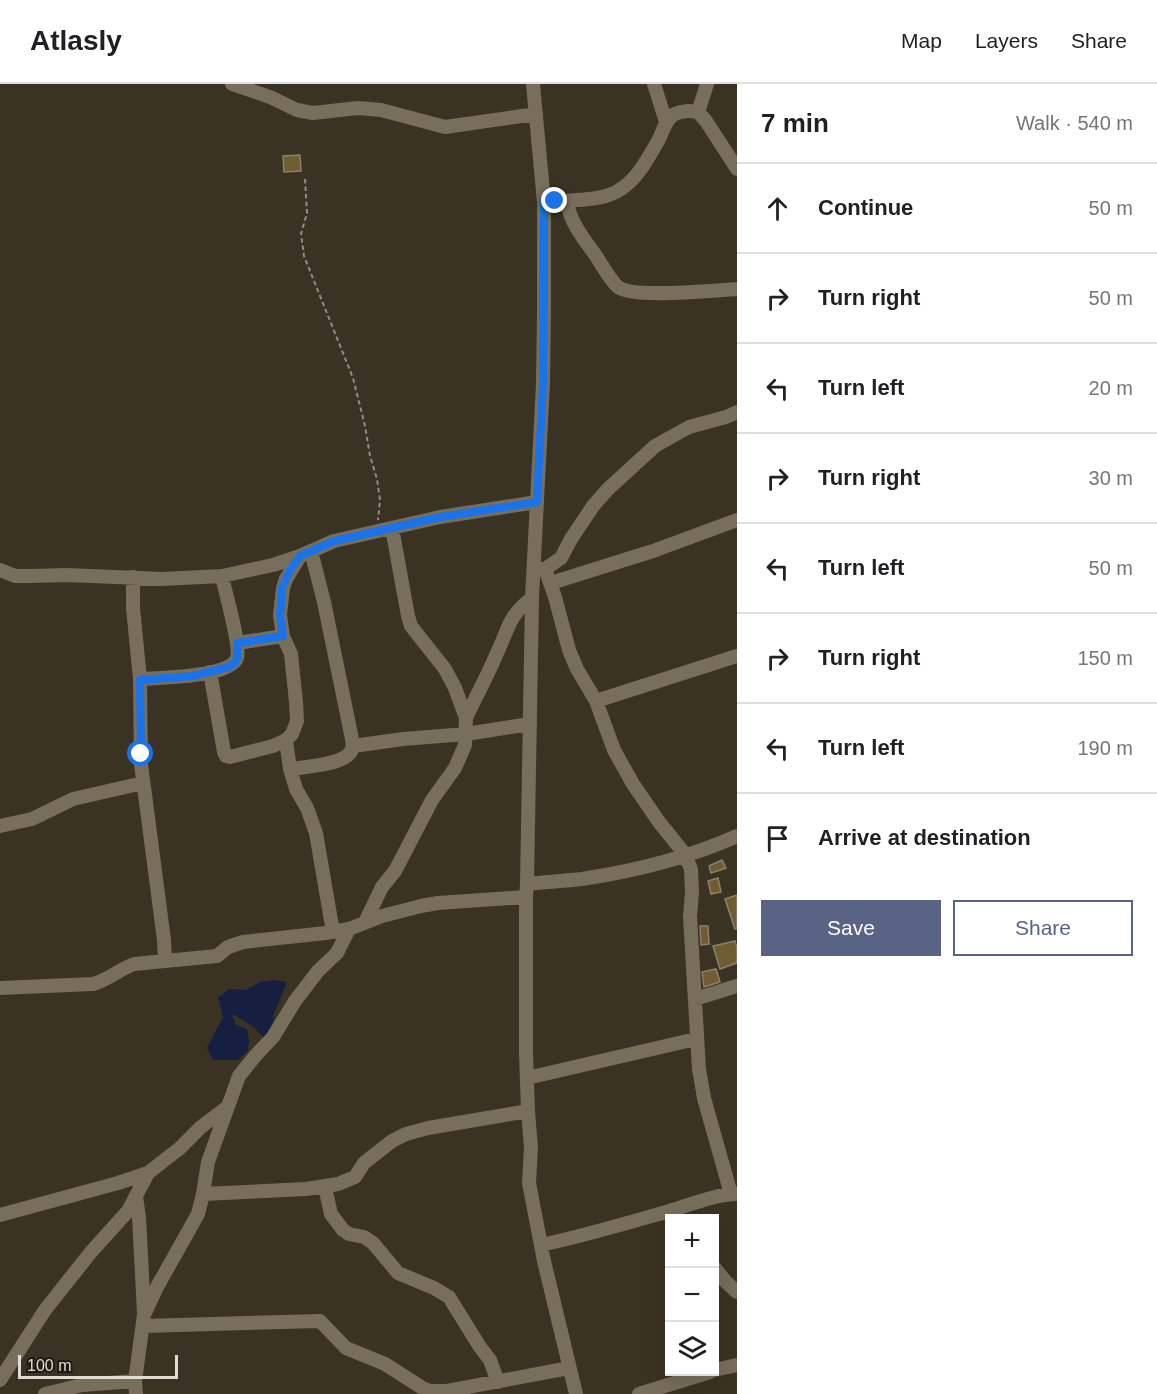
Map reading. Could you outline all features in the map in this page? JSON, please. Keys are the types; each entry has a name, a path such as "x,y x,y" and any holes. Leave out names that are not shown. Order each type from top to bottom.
{"street":[{"path":"232,84 270,97 297,110 313,113 358,108 381,110 445,127 536,114"},
{"path":"533,84 544,202 543,384 537,502 539,569 532,598 526,891 527,1078 531,1147 529,1183 576,1394"},
{"path":"654,84 666,122"},
{"path":"698,112 707,84"},
{"path":"544,202 603,197 618,191 631,182 659,139 666,122 674,115 686,111 698,112 706,121 737,169"},
{"path":"566,201 575,228 620,288 640,293 737,290"},
{"path":"539,569 561,558 570,539 593,506 655,446 689,427 737,412"},
{"path":"0,570 15,576 67,575 162,579 222,576 273,565 334,541 440,517 537,502"},
{"path":"551,583 663,547 737,520"},
{"path":"365,922 382,887 395,871 432,800 455,768 465,745 466,734 466,718 455,688 445,669 411,626 392,528"},
{"path":"210,672 226,756 230,757 273,746 286,740 292,734 297,722 291,654 283,636 280,615 282,588 290,570 305,554"},
{"path":"290,769 324,764 344,758 351,753 353,746 324,602 305,554"},
{"path":"539,569 551,583 569,650 577,669 596,701 614,750 626,773 659,822 686,856 691,868 690,916 699,1069 704,1098 734,1194 673,1214"},
{"path":"140,680 192,676 234,664 237,658 237,643 222,576"},
{"path":"133,577 133,608 140,680 141,764 165,961"},
{"path":"466,718 478,689 497,654 509,623 519,608 532,598"},
{"path":"237,643 283,636"},
{"path":"596,701 737,656"},
{"path":"353,746 466,734 530,724"},
{"path":"286,740 290,769 296,789 307,808 316,833 333,932"},
{"path":"0,826 32,819 74,799 143,783"},
{"path":"0,988 93,984 134,964 218,956 228,947 243,942 333,932 349,929 411,908 526,891 631,870 686,856 737,836"},
{"path":"45,1394 82,1385 129,1388 143,1320 157,1287 198,1214 208,1162 238,1076 273,1037 295,1001 318,971 337,953 349,929"},
{"path":"695,999 737,986"},
{"path":"527,1078 696,1039"},
{"path":"0,1215 148,1173 226,1108"},
{"path":"203,1194 306,1189 338,1184 355,1177 364,1163 392,1141 406,1134 428,1128 528,1111"},
{"path":"0,1380 45,1310 91,1252 128,1211 148,1173"},
{"path":"118,1183 128,1211"},
{"path":"325,1187 331,1214 343,1230 349,1234 364,1237 373,1243 398,1273 449,1297 490,1360 498,1382"},
{"path":"136,1196 139,1217 143,1320"},
{"path":"541,1245 665,1216"},
{"path":"715,1268 737,1292"},
{"path":"143,1320 320,1321 346,1347 385,1364 424,1389 447,1391 570,1368"},
{"path":"719,1369 737,1365"},
{"path":"639,1394 678,1388 702,1376"}],"path":[{"path":"305,178 307,213 301,234 304,256 353,378 377,478 380,500 376,532"}],"water":[{"path":"273,980 287,982 274,1014 272,1028 264,1038 250,1024 232,1014 236,1025 247,1029 248,1051 238,1060 213,1060 207,1048 223,1017 218,998 229,989 246,990 260,982"}],"building":[{"path":"300,155 301,171 284,172 283,156"},
{"path":"722,860 726,868 711,873 709,866"},
{"path":"718,878 721,892 711,894 708,881"},
{"path":"737,895 737,929 735,929 725,899"},
{"path":"700,926 708,926 709,944 701,945"},
{"path":"735,941 737,963 720,969 713,946"},
{"path":"716,969 720,982 704,987 702,972"}],"route":[{"path":"141,754 140,680 192,676 225,668 234,664 237,658 237,643 283,636 280,615 282,588 290,570 300,556 334,541 440,517 537,502 543,384 544,202 555,201"}]}
